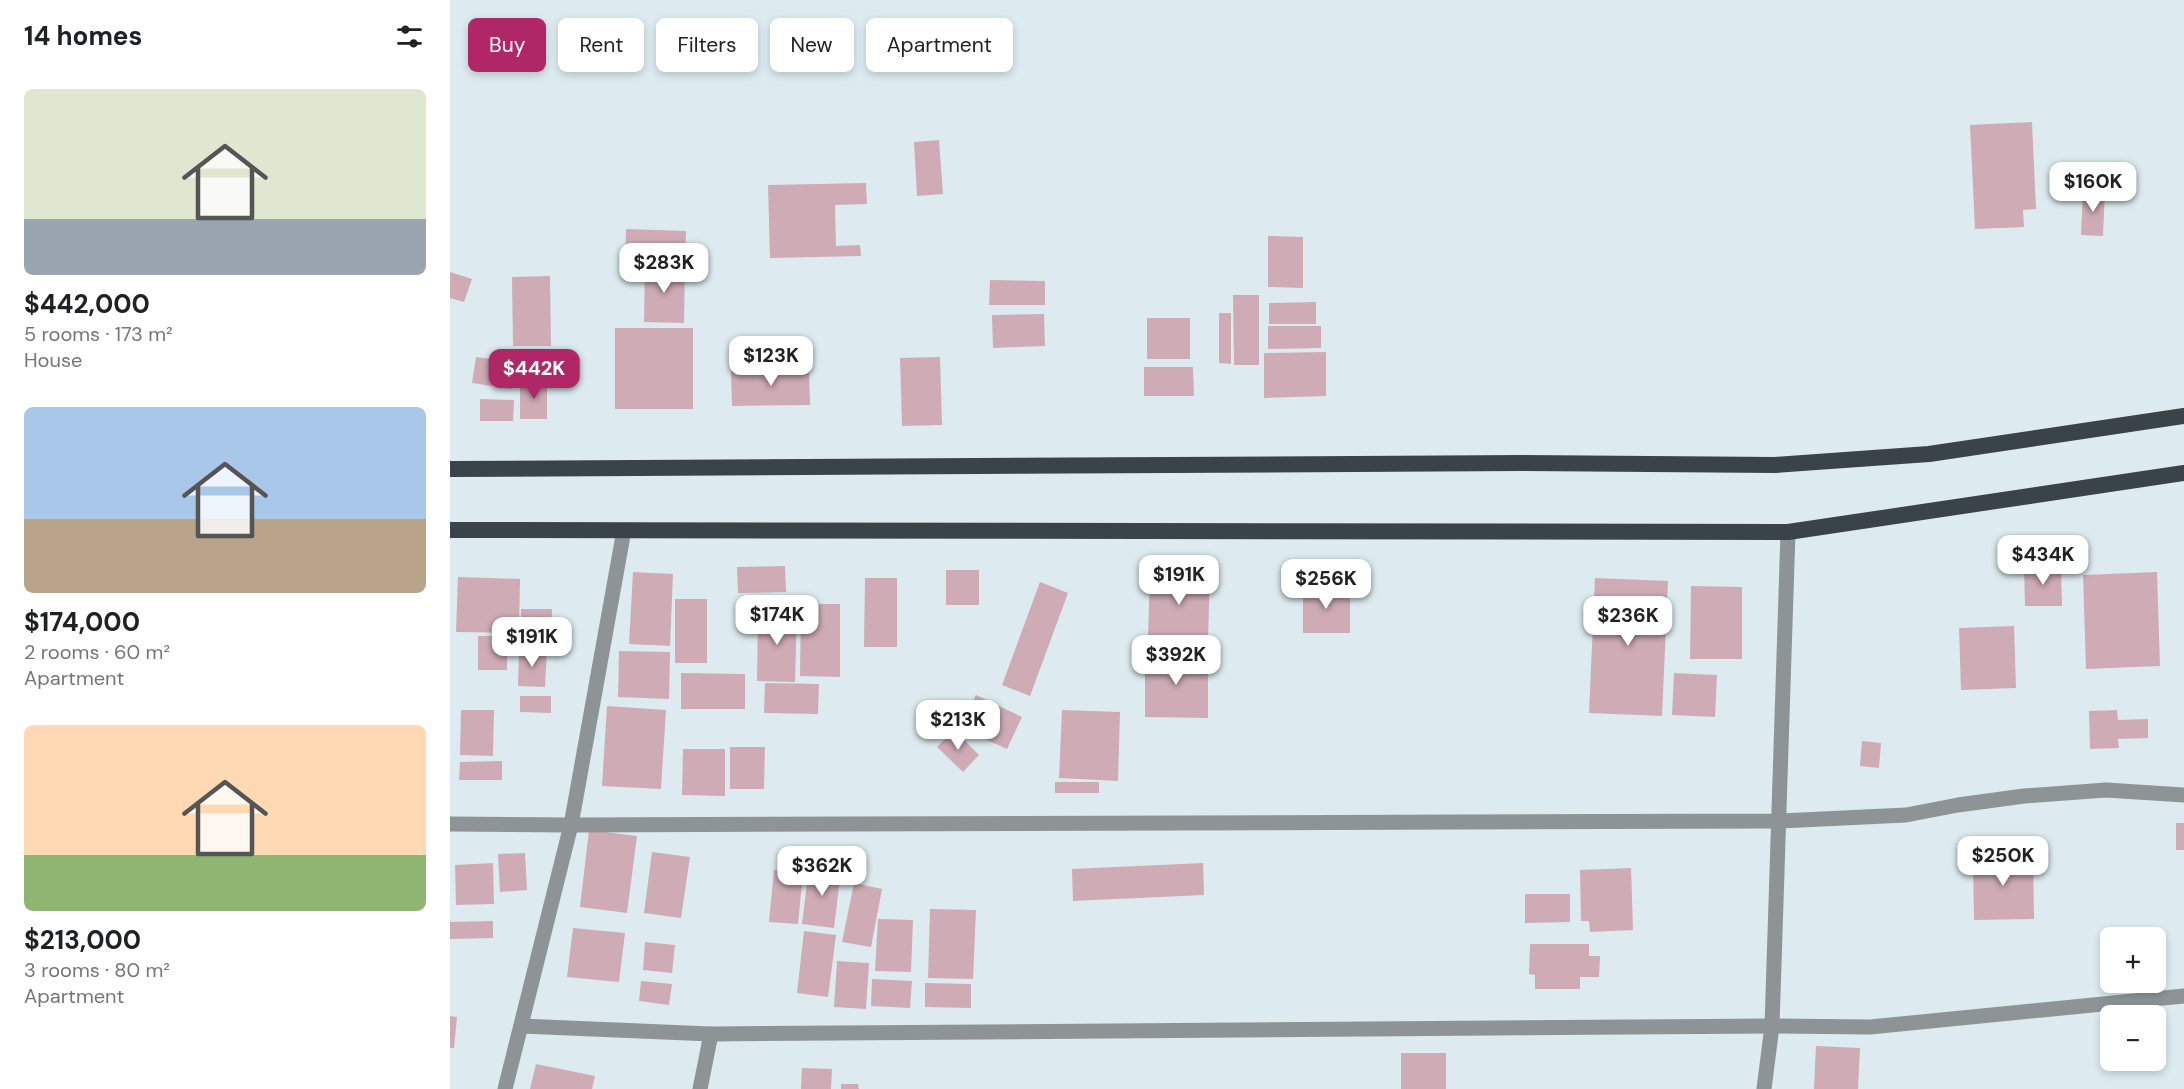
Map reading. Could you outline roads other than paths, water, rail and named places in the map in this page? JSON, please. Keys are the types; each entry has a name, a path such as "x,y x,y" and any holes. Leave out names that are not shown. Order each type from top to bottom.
{"highway":[{"path":"450,469 1498,463 1775,465 1929,454 2184,416"},
{"path":"450,530 1788,532 2184,473"}],"street":[{"path":"505,1089 571,825 624,530"},
{"path":"1764,1089 1772,1026 1788,532"},
{"path":"450,824 1780,821 1906,815 2024,796 2106,790 2184,795"},
{"path":"521,1026 711,1034 1870,1027 2184,996"},
{"path":"700,1089 711,1034"}]}
